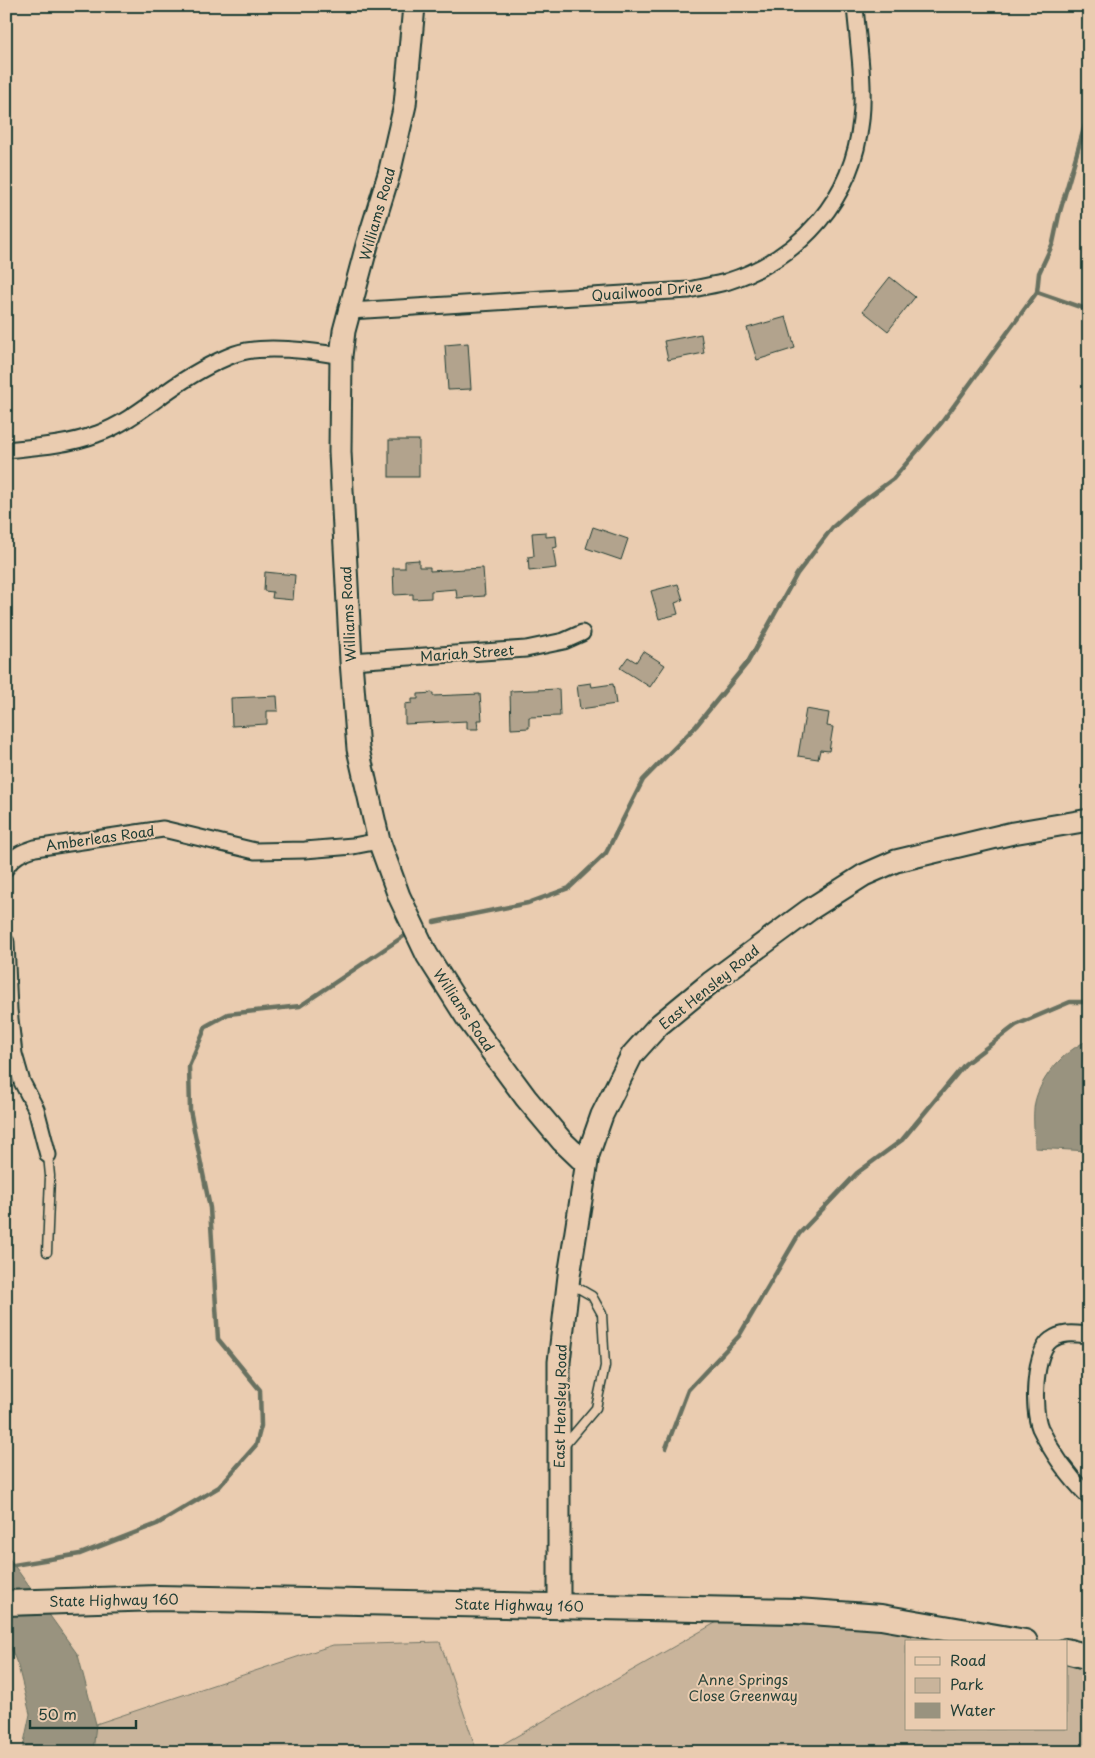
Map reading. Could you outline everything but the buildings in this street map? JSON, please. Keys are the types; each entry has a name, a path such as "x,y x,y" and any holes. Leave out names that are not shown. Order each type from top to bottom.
{"main road":[{"name":"State Highway 160","path":"8,1603 158,1598 778,1610 872,1617 965,1630 1015,1640"},
{"path":"1068,1651 1089,1656"}],"street":[{"name":"Quailwood Drive","path":"350,311 689,290 726,282 775,260 805,238 830,206 847,178 856,150 861,119 861,86 855,6"},
{"name":"Williams Road","path":"412,7 405,105 389,174 367,245 344,331 341,356 340,452 351,661 358,749 380,841 399,896 427,954 467,1018 526,1098 562,1141 586,1164"},
{"path":"6,450 74,441 98,434 134,415 185,379 236,353 274,349 310,350 341,356"},
{"name":"Mariah Street","path":"351,661 526,649 564,641 582,633"},
{"name":"East Hensley Road","path":"559,1605 559,1362 568,1283 586,1164 602,1115 632,1055 659,1025 710,983 809,910 864,875 896,862 1013,833 1089,820"},
{"name":"Amberleas Road","path":"6,868 11,859 22,852 35,848 149,830 182,832 255,851 305,850 353,846 380,841"},
{"path":"6,942 9,1010 14,1054 22,1082 36,1109 48,1155"},
{"path":"1089,1335 1066,1333 1052,1339 1042,1349 1036,1382 1037,1418 1041,1428 1064,1470 1089,1497"}],"lane":[{"path":"47,1252 50,1176 48,1155"},
{"path":"559,1452 596,1408 605,1366 602,1314 592,1296 568,1283"}],"green space":[{"name":"Anne Springs Close Greenway","path":"717,1622 882,1628 953,1640 905,1640 905,1730 1068,1730 1068,1664 1089,1670 1089,1752 489,1752"},
{"path":"440,1642 477,1752 60,1752 65,1727 96,1724 333,1645"}],"water":[{"path":"1089,1040 1089,1151 1035,1148 1034,1107 1038,1092 1055,1065 1071,1050"},
{"path":"6,1554 78,1655 96,1724 93,1752 22,1752 30,1714 18,1666 6,1636"}],"waterway":[{"path":"1087,6 1089,26"},
{"path":"434,922 528,903 569,888 606,853 643,780 696,726 748,662 797,574 832,528 855,507 893,479 942,422 1037,292 1039,273 1053,243 1059,215 1089,111"},
{"path":"1037,292 1089,310"},
{"path":"14,1565 80,1554 157,1524 219,1487 256,1445 261,1426 260,1390 218,1339 210,1208 190,1110 189,1066 206,1026 228,1014 300,1006 404,936"},
{"path":"666,1448 688,1390 739,1336 799,1234 857,1173 902,1140 965,1064 1016,1025 1070,1002 1089,1002"}]}
